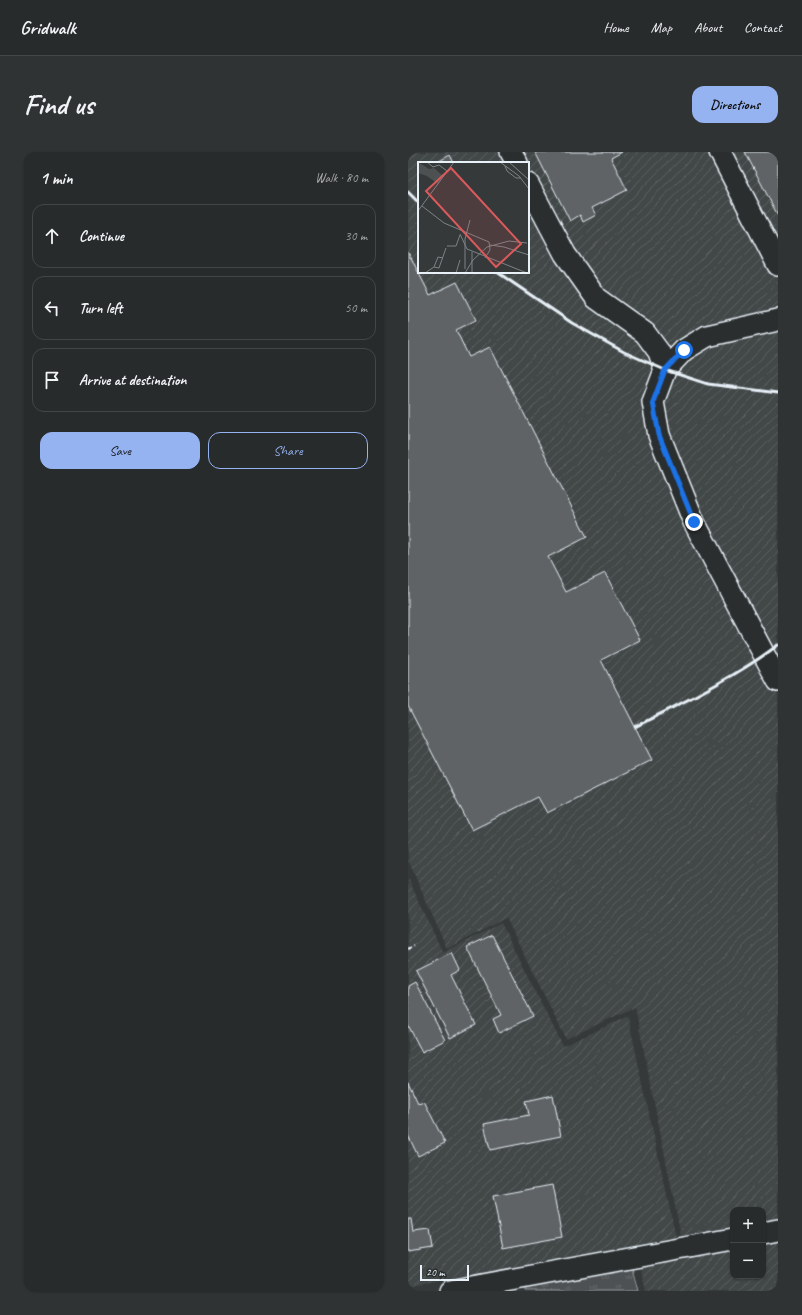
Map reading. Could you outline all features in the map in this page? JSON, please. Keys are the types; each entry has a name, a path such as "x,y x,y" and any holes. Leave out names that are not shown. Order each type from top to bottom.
{"lane":[{"path":"511,152 516,162"},
{"path":"720,152 778,265"},
{"path":"529,186 565,254 596,298 645,333 659,352 665,370"},
{"path":"778,320 707,336 684,350 665,370 653,402 659,435 694,522 778,681"},
{"path":"766,1232 778,1230"},
{"path":"455,1291 730,1240"}],"path":[{"path":"408,949 414,946"}],"shaded area":[{"path":"408,152 778,152 778,1219 766,1221 766,1207 730,1207 730,1228 681,1236 635,1007 566,1039 506,918 447,949 408,860"},
{"path":"408,878 443,953 501,923 563,1046 628,1016 676,1237 408,1286"},
{"path":"778,1236 778,1291 646,1291 639,1262 730,1246 730,1279 766,1279 766,1238"}],"green space":[{"path":"630,1261 638,1291 525,1291 524,1282"}],"building":[{"path":"535,152 622,152 611,158 627,190 592,208 596,215 583,222 580,215 570,221"},
{"path":"745,152 778,152 778,216"},
{"path":"450,155 454,162 438,162"},
{"path":"408,252 430,295 457,282 476,320 456,330 469,357 490,347 587,537 548,557 566,592 605,573 640,640 601,660 652,760 547,813 538,797 472,830 408,706"},
{"path":"492,935 533,1016 499,1033 493,1019 501,1015 467,947"},
{"path":"452,953 460,970 451,975 476,1025 450,1038 416,971"},
{"path":"415,982 445,1040 422,1052 408,1025 408,986"},
{"path":"408,1082 418,1103 424,1101 445,1143 418,1156 408,1135"},
{"path":"553,1095 561,1136 490,1150 484,1124 529,1115 526,1101"},
{"path":"552,1185 562,1237 503,1248 493,1196"},
{"path":"408,1219 411,1219 413,1232 430,1230 433,1248 408,1252"}],"railway":[{"path":"408,192 418,202"},
{"path":"498,273 572,323 624,352 665,370 708,384 778,393"},
{"path":"635,727 726,679 778,645"}],"route":[{"path":"684,350 665,370 653,402 659,435 694,522"}]}
